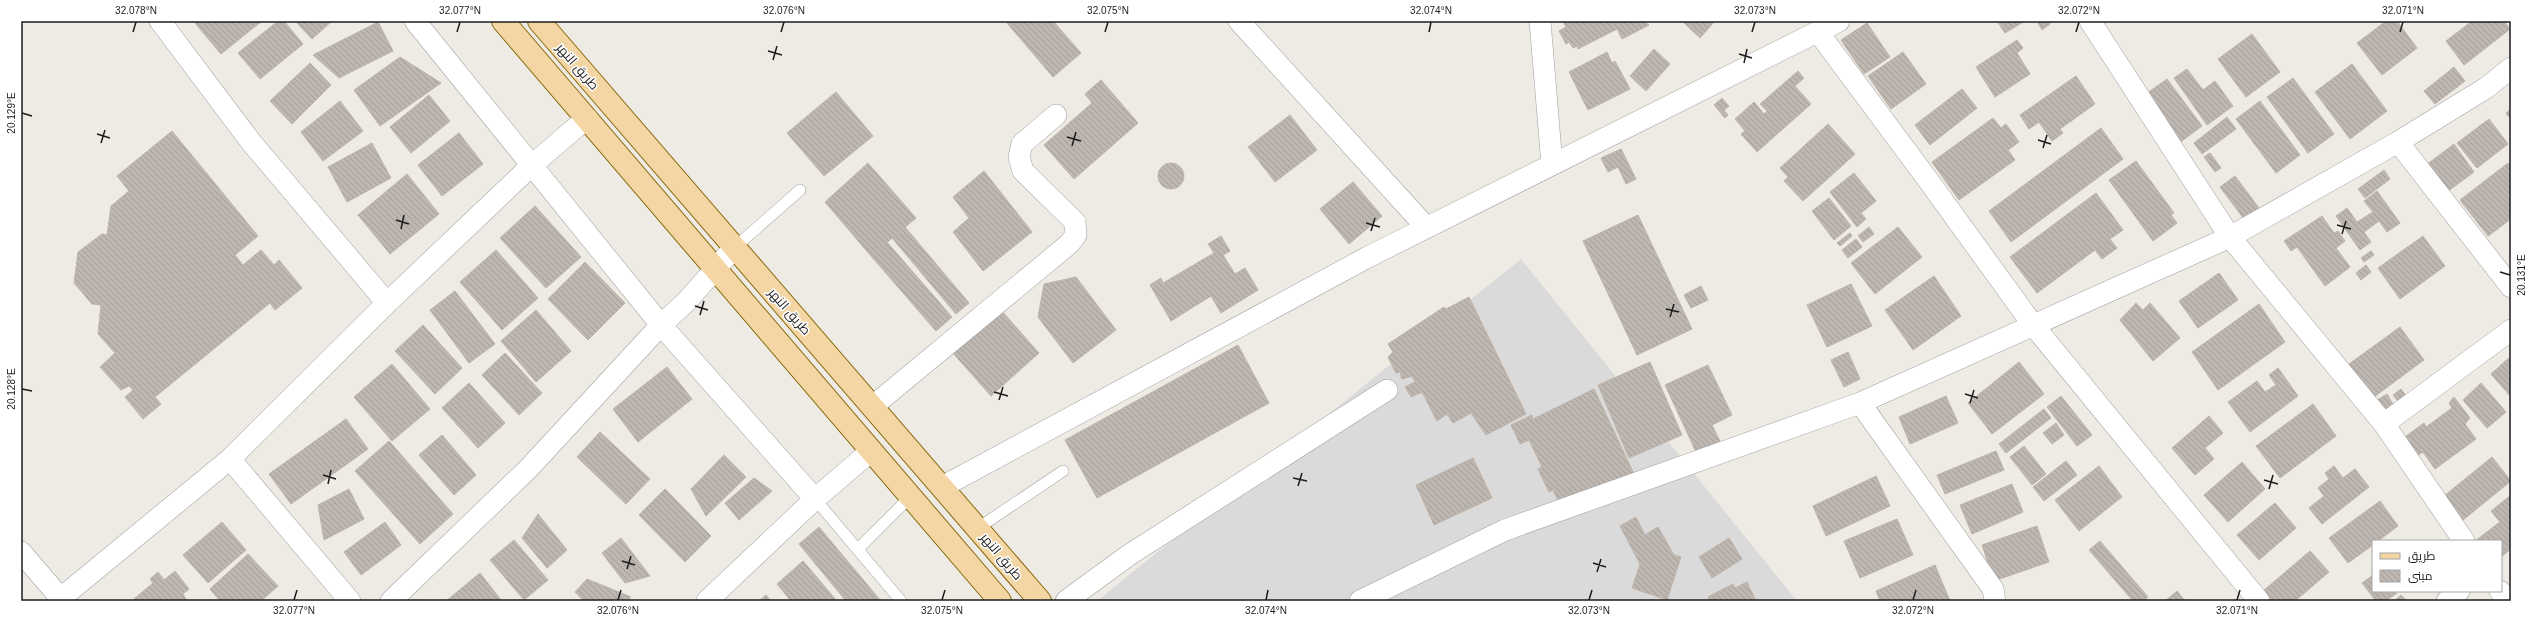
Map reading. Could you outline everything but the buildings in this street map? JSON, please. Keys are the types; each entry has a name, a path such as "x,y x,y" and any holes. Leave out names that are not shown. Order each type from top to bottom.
{"main road":[{"name":"طريق النهر","path":"503,21 997,599"},
{"name":"طريق النهر","path":"539,21 1040,601"}],"street":[{"path":"160,21 251,142 387,303"},
{"path":"415,21 661,325 815,499"},
{"path":"1239,21 1426,228"},
{"path":"1540,21 1552,165"},
{"path":"2090,21 2230,237 2384,424 2463,540"},
{"path":"942,487 1426,228 1829,25 1928,180 2033,325 2259,601"},
{"path":"1360,601 1505,530 1860,403 2230,237 2398,142 2486,88 2511,68"},
{"path":"873,406 1069,244 1076,235 1075,222 1023,171 1019,157 1022,144 1056,115"},
{"path":"23,558 62,600 230,460 387,303 531,166 587,118"},
{"path":"2398,142 2511,287"},
{"path":"391,601 529,468 734,248"},
{"path":"2384,424 2511,330"},
{"path":"1066,601 1129,555 1387,390"},
{"path":"1860,403 1994,589 1995,601"},
{"path":"707,601 815,499 871,451"},
{"path":"230,460 350,601"},
{"path":"2447,601 2458,592"},
{"path":"2501,592 2507,601"}],"lane":[{"path":"734,248 800,190"},
{"path":"978,528 1063,471"},
{"path":"858,550 910,497"},
{"path":"815,499 901,601"}],"shaded area":[{"path":"1521,259 1797,601 1097,601"}]}
